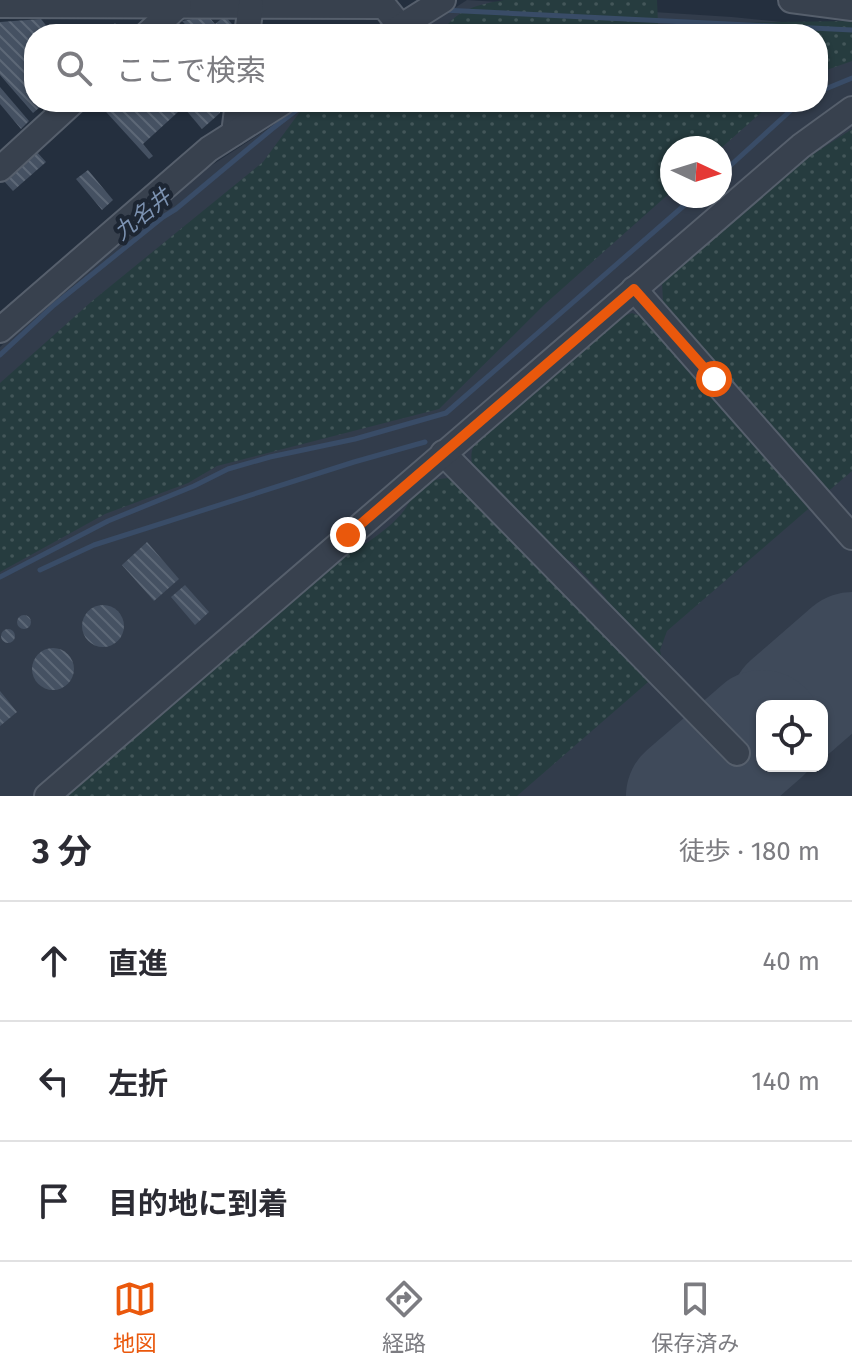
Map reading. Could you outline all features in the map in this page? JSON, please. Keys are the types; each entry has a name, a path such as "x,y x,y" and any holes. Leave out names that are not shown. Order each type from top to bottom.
{"street":[{"path":"405,24 443,0"},
{"path":"791,0 852,8"},
{"path":"0,5 384,6 392,24"},
{"path":"158,24 179,5"},
{"path":"248,24 251,5"},
{"path":"47,796 801,146 852,109"},
{"path":"0,169 62,112"},
{"path":"234,133 237,112"},
{"path":"0,330 209,149 267,112"},
{"path":"634,289 852,537"},
{"path":"443,453 737,753"}],"shaded area":[{"path":"467,0 732,17 802,24 430,24"},
{"path":"828,27 852,29 852,796 0,796 0,347 169,193 294,112 828,112"}],"green space":[{"path":"504,0 657,0 658,24 449,24 476,6"},
{"path":"852,21 852,61 828,69 828,24 658,24"},
{"path":"300,112 762,112 732,138 660,136 660,202 545,304 439,409 217,466 188,483 105,514 0,572 0,383 91,302 263,162"},
{"path":"852,129 852,471 825,494 667,314 662,282 801,162"},
{"path":"632,313 651,320 814,504 667,631 660,650 664,668 615,618 605,597 572,562 552,554 473,470 472,462 472,450 479,440 477,435 616,319"},
{"path":"450,478 464,483 655,676 517,796 65,796 344,556 390,525 419,488 430,481"}],"building":[{"path":"208,16 215,24 185,24 182,21"},
{"path":"225,16 232,24 215,24"},
{"path":"41,19 45,24 24,24 24,103 0,75 0,22"},
{"path":"0,87 29,121 21,129 0,104"},
{"path":"106,112 178,112 143,144 153,156 149,159"},
{"path":"188,112 220,112 220,113 202,129"},
{"path":"36,151 46,162 13,191 3,180"},
{"path":"88,170 113,200 102,210 76,179"},
{"path":"147,542 179,579 154,601 122,565"},
{"path":"185,585 209,612 195,625 171,597"},
{"path":"103,605 118,611 124,626 118,641 103,647 88,641 82,626 88,611"},
{"path":"24,615 31,622 24,629 17,622"},
{"path":"8,629 15,636 8,643 1,636"},
{"path":"53,648 68,654 74,669 68,684 53,690 38,684 32,669 38,654"},
{"path":"0,691 17,712 0,726"}],"waterway":[{"name":"九名井","path":"443,10 729,24"},
{"name":"九名井","path":"828,29 852,30"},
{"path":"828,88 852,78"},
{"name":"九名井","path":"0,355 54,305 294,112"},
{"path":"732,164 789,112"},
{"path":"0,577 108,521 228,469 355,439 446,413 681,208"},
{"path":"40,570 94,545 425,442"}],"taxiway":[{"path":"828,713 852,705"},
{"path":"689,794 756,747"}],"runway":[{"path":"798,700 852,653"},
{"path":"687,796 756,736"}],"route":[{"path":"348,535 634,289 714,379"}]}
